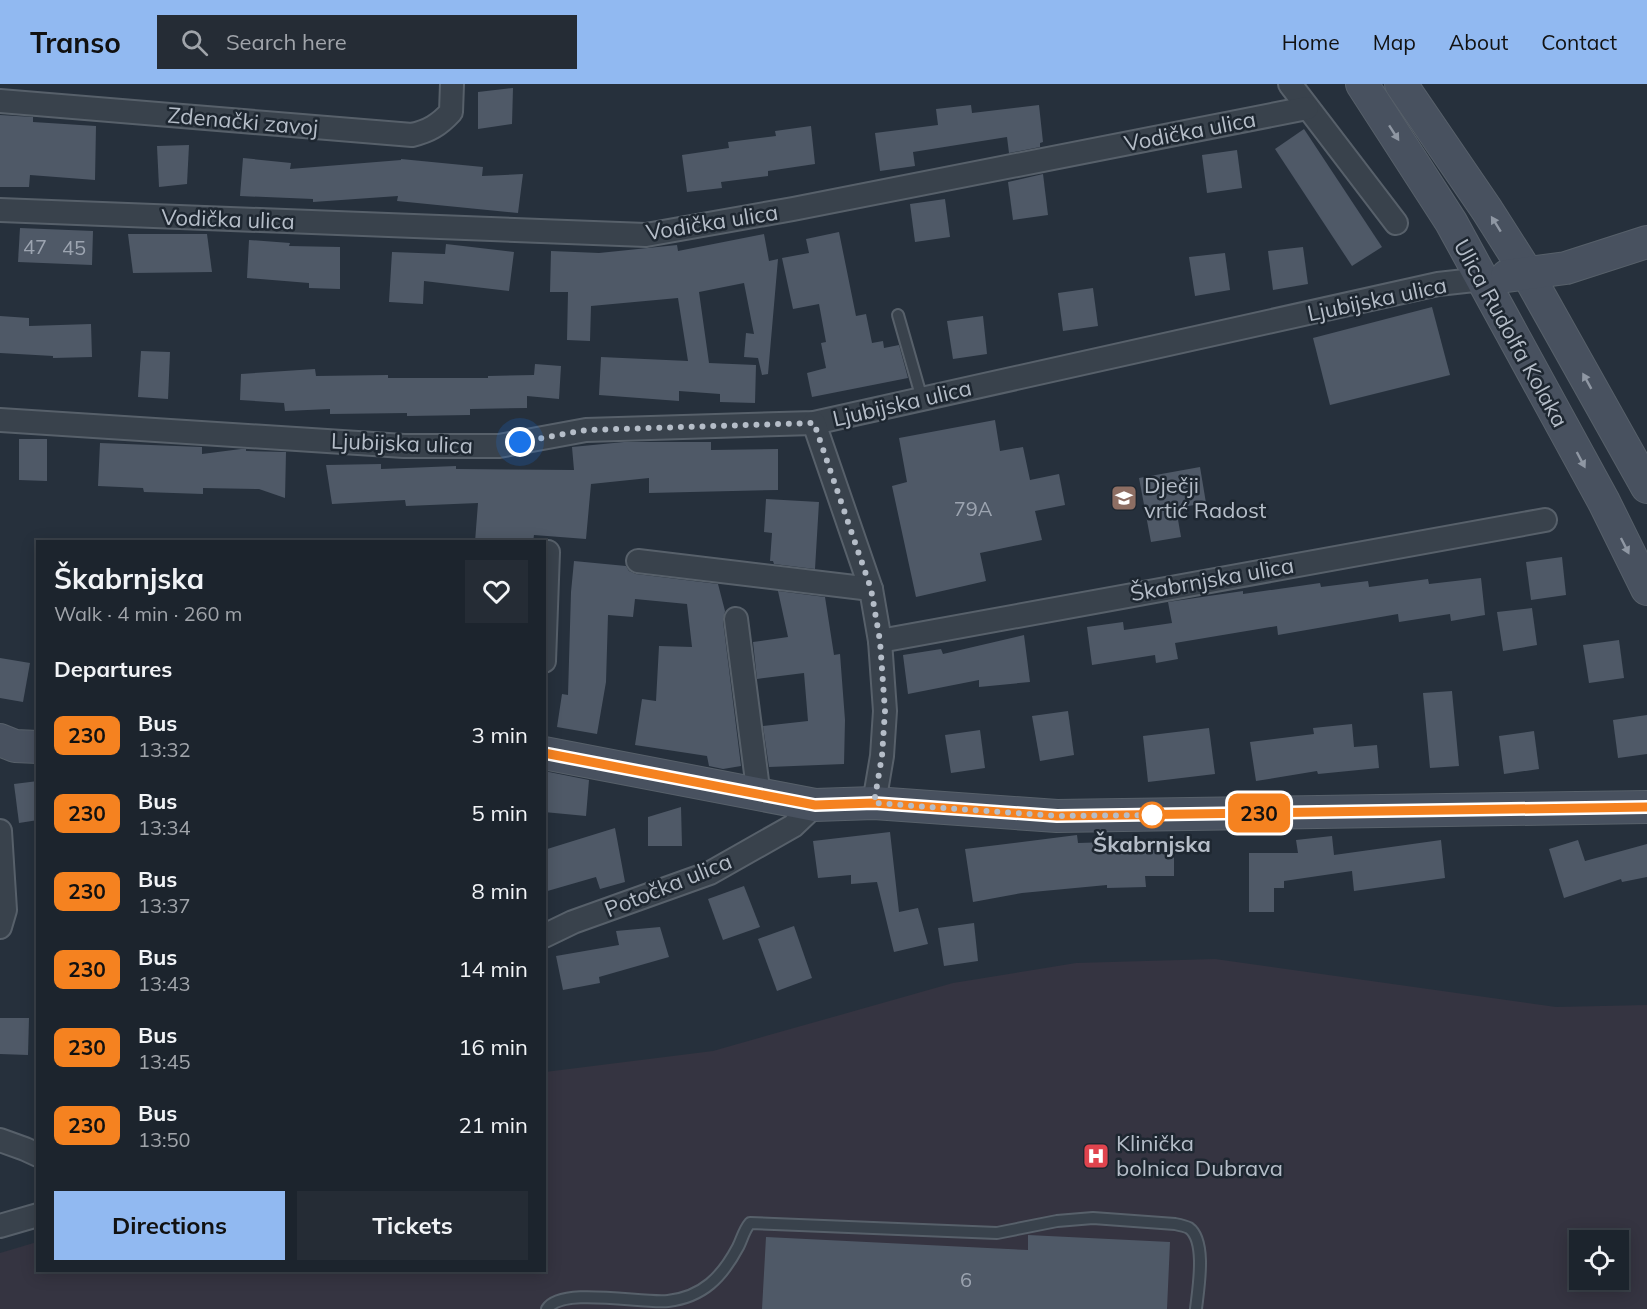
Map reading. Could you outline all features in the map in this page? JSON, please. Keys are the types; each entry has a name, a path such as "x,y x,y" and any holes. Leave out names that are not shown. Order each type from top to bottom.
{"street":[{"name":"Zdenački zavoj","path":"0,101 412,135 427,132 441,123 451,112 452,84"},
{"path":"1290,84 1396,223"},
{"name":"Ulica Rudolfa Kolaka","path":"1362,84 1443,209 1483,279 1598,492 1647,589"},
{"name":"Ulica Rudolfa Kolaka","path":"1401,84 1527,273 1647,487"},
{"name":"Vodička ulica","path":"0,210 646,236 1307,108"},
{"name":"Ljubijska ulica","path":"0,420 404,446 499,446 586,430 814,423 1428,286 1566,268 1647,242"},
{"path":"814,423 871,589 880,641 885,711 882,756 874,803"},
{"name":"Škabrnjska ulica","path":"880,641 1545,520"},
{"path":"546,606 548,552"},
{"path":"638,561 871,589"},
{"path":"736,619 757,781 754,792"},
{"path":"0,740 15,746 36,747"},
{"path":"546,753 815,805 874,803 1057,816 1647,807"},
{"name":"Potočka ulica","path":"546,935 573,922 710,873 792,826 815,805"},
{"path":"0,831 5,910 0,927"},
{"path":"0,1140 36,1154"},
{"path":"0,1226 36,1216"}],"lane":[{"path":"898,315 922,399"},
{"path":"547,1309 555,1301 591,1297 666,1302 694,1295 725,1270 750,1223 997,1233 1058,1221 1093,1218 1188,1227 1194,1234 1200,1260 1196,1309"}],"shaded area":[{"name":"Klinička bolnica Dubrava","path":"1215,959 1556,1007 1647,1005 1647,1309 0,1309 0,1253 36,1242 36,1272 546,1272 546,1072 713,1051 953,983 1076,963"}],"building":[{"path":"513,88 512,124 478,129 478,92"},
{"path":"971,105 972,113 1039,105 1043,142 1040,143 1040,147 1009,153 1007,137 913,152 915,166 880,171 875,133 938,125 936,109"},
{"path":"0,115 33,117 33,122 96,126 95,180 30,175 29,187 0,187"},
{"path":"811,126 815,164 768,171 768,176 721,182 722,188 687,192 682,155 729,148 728,142 776,136 775,131"},
{"path":"1304,129 1382,247 1352,266 1275,149"},
{"path":"189,145 187,184 159,187 157,146"},
{"path":"1237,150 1242,188 1207,193 1202,155"},
{"path":"243,158 291,163 290,169 401,159 483,167 482,176 523,174 518,213 397,201 398,196 313,202 313,199 240,196"},
{"path":"1043,174 1048,215 1013,220 1008,182"},
{"path":"945,199 950,237 915,242 910,204"},
{"path":"20,228 93,231 92,265 18,262"},
{"path":"839,232 856,316 866,314 872,343 883,341 884,348 899,345 908,378 812,397 807,373 826,368 821,343 826,342 819,304 793,309 782,258 809,253 806,239"},
{"path":"128,234 207,234 212,272 133,273"},
{"path":"764,234 769,261 778,259 768,374 762,375 758,358 744,357 746,333 754,334 744,283 699,292 709,363 756,365 755,403 720,402 720,394 679,391 679,401 599,395 601,357 688,361 678,298 591,306 590,341 567,340 568,292 550,292 551,251 599,253 677,245 678,251"},
{"path":"249,240 290,243 289,246 340,247 340,289 309,288 309,283 247,278"},
{"path":"446,244 514,252 509,291 424,281 423,304 389,302 392,252 445,254"},
{"path":"1303,247 1308,284 1273,290 1268,251"},
{"path":"1225,253 1230,290 1195,296 1189,257"},
{"path":"1093,288 1098,326 1063,331 1058,293"},
{"path":"1432,307 1450,375 1330,405 1313,338"},
{"path":"0,316 29,318 29,326 91,324 92,357 53,358 53,356 0,353"},
{"path":"983,316 987,354 953,359 947,321"},
{"path":"141,351 170,352 168,399 138,397"},
{"path":"535,364 561,366 559,399 527,396 527,408 470,409 470,415 330,414 330,409 285,411 284,403 240,400 241,374 315,369 316,376 388,375 388,378 488,378 488,376 534,375"},
{"path":"995,420 1000,451 1023,447 1030,480 1059,474 1065,505 1035,511 1042,540 980,553 986,581 916,597 892,486 907,482 899,438"},
{"path":"19,439 47,439 47,481 19,480"},
{"path":"624,442 711,442 711,450 778,449 778,490 649,493 649,478 591,484 586,539 534,535 533,540 475,540 478,503 406,506 405,500 332,504 326,465 381,464 381,469 456,466 456,469 574,470 572,447"},
{"path":"100,443 202,447 202,454 241,449 286,452 285,498 259,489 203,488 203,494 144,492 143,488 98,486"},
{"path":"1200,467 1206,503 1176,508 1181,537 1151,542 1139,478"},
{"path":"766,499 819,502 815,569 774,564 770,561 772,533 764,532"},
{"path":"1562,557 1566,595 1531,600 1526,562"},
{"path":"574,561 626,566 629,571 636,574 718,584 725,611 723,621 741,766 723,769 709,766 707,756 635,745 642,699 656,701 659,646 692,647 687,604 635,599 633,617 608,615 606,682 597,734 557,727 562,694 568,695"},
{"path":"1481,578 1485,615 1451,621 1450,614 1399,622 1398,614 1278,635 1277,626 1175,643 1178,659 1156,663 1155,655 1092,665 1087,627 1123,622 1124,630 1172,623 1168,602 1320,583 1321,587 1368,581 1369,587 1428,579 1429,584"},
{"path":"778,591 825,597 834,655 840,654 845,720 844,764 769,767 763,726 808,721 804,673 757,679 753,642 788,637"},
{"path":"1532,608 1537,645 1503,651 1497,612"},
{"path":"1024,635 1030,682 979,687 979,680 908,694 903,655 941,649 943,654"},
{"path":"1619,640 1624,678 1589,683 1583,645"},
{"path":"0,658 30,663 23,702 0,698"},
{"path":"1452,691 1459,766 1430,768 1423,693"},
{"path":"1068,711 1074,755 1040,761 1032,716"},
{"path":"1647,715 1647,754 1618,758 1613,720"},
{"path":"1352,724 1354,747 1377,745 1379,768 1318,774 1317,771 1256,781 1250,742 1314,734 1313,728"},
{"path":"1209,728 1215,774 1148,782 1143,736"},
{"path":"980,730 985,768 951,773 945,735"},
{"path":"1534,731 1539,769 1504,774 1499,736"},
{"path":"546,771 589,780 586,816 546,812"},
{"path":"36,781 36,820 19,823 14,784"},
{"path":"681,807 682,846 648,846 648,817"},
{"path":"615,828 625,882 600,889 596,877 546,891 546,849"},
{"path":"890,832 899,912 918,908 928,944 894,952 877,882 851,884 851,875 818,878 813,841"},
{"path":"1077,835 1078,843 1143,841 1143,850 1174,849 1174,876 1145,876 1146,887 1107,888 1107,885 1022,893 973,902 965,849"},
{"path":"1332,836 1334,855 1441,840 1445,878 1354,891 1352,871 1284,881 1284,888 1274,888 1274,912 1249,912 1249,853 1298,853 1296,840"},
{"path":"1578,840 1585,861 1647,844 1647,877 1622,882 1621,879 1564,898 1549,849"},
{"path":"744,886 760,927 723,940 708,899"},
{"path":"974,923 978,961 944,966 938,928"},
{"path":"794,926 812,978 777,991 758,939"},
{"path":"660,927 669,957 599,977 600,983 563,990 556,956 619,945 616,931"},
{"path":"0,1018 29,1018 28,1055 0,1054"},
{"name":"Klinička bolnica Dubrava","path":"1028,1235 1170,1242 1167,1309 762,1309 766,1237 1028,1250"}],"bus line":[{"name":"230","path":"546,753 815,805 874,803 1057,816 1647,807"}],"place":[{"name":"Dječji vrtić Radost","path":"1124,498"},
{"name":"Škabrnjska","path":"1152,815"},
{"name":"Klinička bolnica Dubrava","path":"1096,1156"}],"route":[{"path":"520,442 586,430 814,423 871,589 880,641 885,711 882,756 874,803 1057,816 1152,815"}]}
